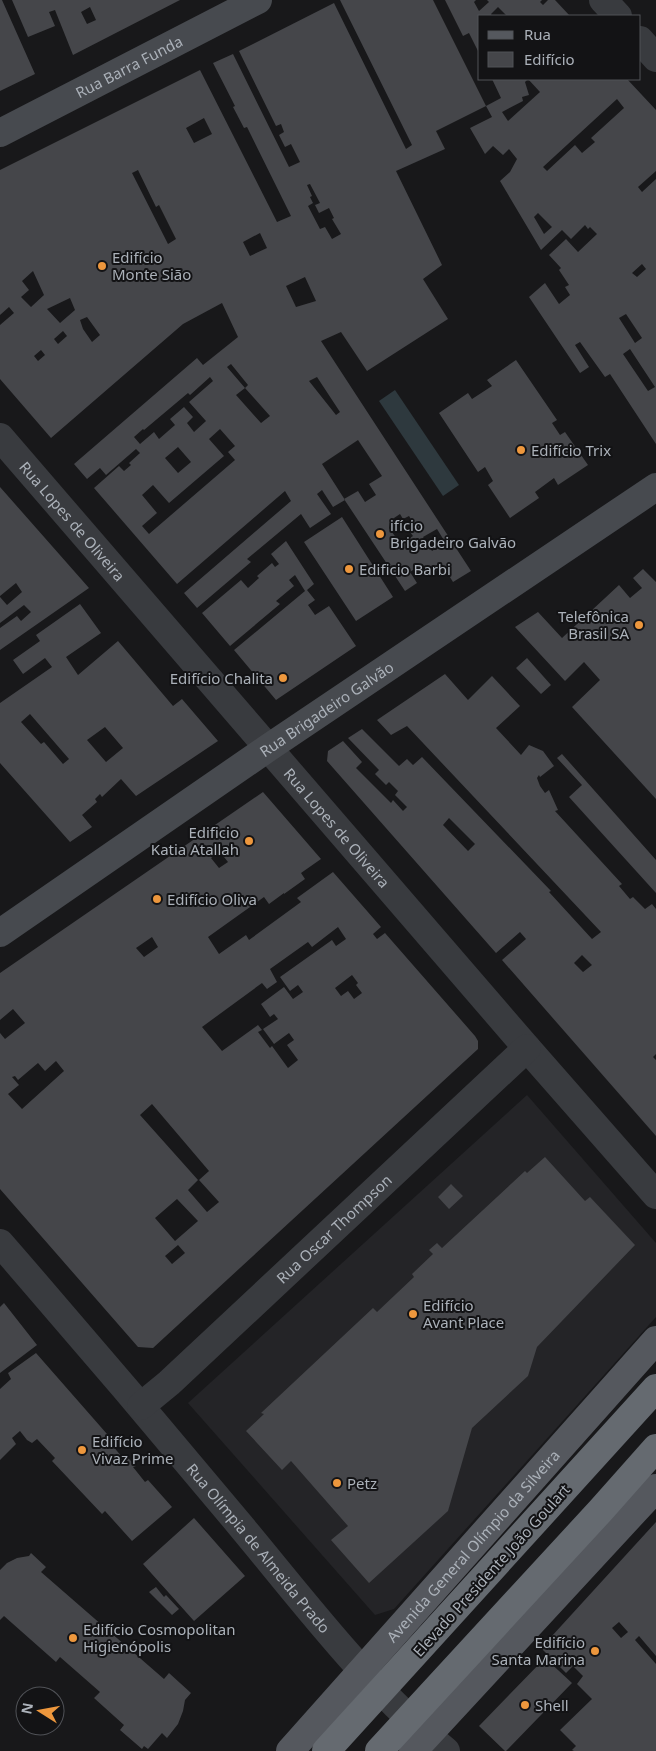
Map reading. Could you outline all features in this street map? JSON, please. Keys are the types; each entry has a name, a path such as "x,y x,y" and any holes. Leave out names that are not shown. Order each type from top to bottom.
{"highway":[{"name":"Elevado Presidente João Goulart","path":"326,1751 656,1388"},
{"path":"379,1751 656,1448"}],"main road":[{"name":"Avenida General Olímpio da Silveira","path":"290,1751 656,1340"},
{"path":"429,1746 656,1488"}],"street":[{"name":"Rua Barra Funda","path":"0,133 258,0"},
{"path":"603,0 617,15"},
{"path":"641,41 656,58"},
{"name":"Rua Lopes de Oliveira","path":"0,438 526,1048 656,1195"},
{"name":"Rua Brigadeiro Galvão","path":"0,933 268,748 656,487"},
{"name":"Rua Oscar Thompson","path":"142,1406 169,1383 526,1048"},
{"name":"Rua Olímpia de Almeida Prado","path":"0,1243 142,1406 362,1670 396,1706 429,1746"}],"shaded area":[{"path":"395,390 459,485 443,496 379,401"},
{"path":"527,1095 656,1243 656,1317 394,1609 375,1615 188,1403"}],"building":[{"path":"0,0 2,0 35,74 0,91"},
{"path":"12,0 180,0 73,55 55,10 49,12 55,26 28,37","holes":["90,7 96,20 87,24 81,12"]},
{"path":"340,0 433,0 486,106 436,131 445,149 396,171 442,265 423,279 448,319 367,371 341,332 321,341 471,571 453,582 443,566 430,575 422,564 410,572 417,583 405,591 345,500 333,507 322,490 317,494 331,514 310,528 301,514 247,559 251,562 197,608 184,593 291,501 285,491 177,584 94,488 119,466 124,471 131,465 129,463 140,453 136,449 106,475 100,468 87,479 74,464 197,358 203,365 238,337 222,303 183,324 51,438 0,379 0,325 14,313 9,307 0,315 0,170 200,70 277,222 291,216 247,127 244,128 233,107 235,106 213,63 233,54 289,167 300,162 291,144 285,147 279,135 284,132 281,124 276,126 239,51 334,3 406,149 412,145","holes":["204,118 212,134 194,143 186,128","138,170 156,207 159,205 176,239 168,244 132,173","310,184 320,203 315,205 319,213 329,208 334,218 332,219 341,234 332,239 325,227 320,229 308,206 313,203 310,197 312,196 307,185","260,233 267,248 250,256 243,242","33,271 44,295 31,307 21,297 29,290 22,281","305,277 316,301 296,307 286,286","70,298 75,310 60,323 47,309","87,317 100,335 92,342 83,329 80,320","63,331 67,336 58,344 54,339","41,350 45,355 38,361 34,356","231,364 248,385 245,388 227,367","210,377 213,381 189,402 206,421 194,432 187,423 193,417 184,407 170,419 175,425 159,439 154,432 140,444 134,437 188,393 190,395","317,377 340,412 336,415 309,381","245,388 270,416 261,423 236,395","220,429 235,446 228,452 235,460 149,534 142,526 157,513 142,495 153,485 169,503 224,456 209,439","358,440 382,476 369,484 376,495 365,502 358,491 344,499 322,464","178,447 191,462 178,473 165,458","400,514 403,519 409,516 416,527 410,532 413,536 404,542 397,539 389,528 391,520","437,529 445,542 432,551 423,537"]},
{"path":"445,0 476,0 474,2 479,11 489,2 487,0 542,0 540,2 543,5 548,0 555,0 569,15 506,15 498,7 492,15 478,15 478,51 469,33 463,36"},
{"path":"492,80 527,80 525,82 529,95 522,97 523,101 502,112 508,121 540,92 529,80 628,80 656,110 656,171 638,187 642,192 656,179 656,444 610,374 605,377 580,342 575,345 589,367 580,373 529,297 545,283 559,304 570,295 565,287 569,285 559,270 561,268 549,255 566,239 578,252 597,234 585,225 571,239 562,230 541,250 500,181 510,172 517,159 509,149 503,155 493,146 485,154 470,128 492,117 486,106 501,98","holes":["617,99 624,108 591,138 595,142 582,153 575,145 547,171 543,167","538,213 552,227 544,234 534,217","642,264 646,269 637,277 632,273","626,314 642,338 635,343 619,318","630,349 655,387 648,391 623,354"]},
{"name":"Edifício Trix","path":"516,360 557,420 552,423 560,435 565,432 588,465 558,485 554,478 535,492 539,498 510,518 488,485 493,481 485,467 478,472 439,413 468,393 472,399 492,386 487,380"},
{"path":"0,487 89,588 0,650 0,628 17,616 21,621 31,612 24,605 0,623 0,597 7,605 22,592 16,583 0,596"},
{"name":"Edificio Barbi","path":"342,517 393,597 356,621 304,542"},
{"path":"286,541 314,584 307,590 315,600 308,605 315,615 329,606 356,646 276,700 234,650 305,591 295,575 289,580 294,586 276,601 280,604 230,646 202,613 241,580 248,588 259,578 257,576 272,563 275,567 279,564 271,554"},
{"path":"643,569 656,582 656,799 572,707 600,680 584,662 565,681 515,627 538,612 562,638 619,585 630,598 642,588 633,578"},
{"path":"80,604 101,633 66,657 78,675 118,641 173,706 182,699 218,741 136,796 121,779 102,797 100,794 95,799 97,802 82,815 92,827 70,842 0,763 0,703 52,667 45,658 23,674 13,660 40,641 36,635","holes":["30,714 69,759 63,764 44,742 41,744 21,722","105,727 123,748 106,762 87,740"]},
{"path":"527,658 551,685 541,694 516,668"},
{"path":"445,674 468,700 492,676 520,706 496,728 521,755 529,745 543,751 554,766 537,778 545,793 549,790 558,810 555,811 622,884 619,886 630,899 633,897 645,909 652,904 656,909 656,1054 653,1057 656,1060 656,1136 502,960 526,939 520,932 496,953 327,761 328,751 343,741 362,762 356,768 391,803 393,800 403,811 407,807 395,795 398,791 389,782 386,785 375,774 379,770 348,738 362,729 399,766 407,759 413,765 422,757 551,891 549,892 592,939 601,932 407,726 391,735 377,720","holes":["449,818 475,844 468,851 443,825","582,955 592,965 583,972 574,963"]},
{"path":"562,754 656,860 656,893 569,797 582,785 557,758"},
{"path":"263,792 321,859 301,873 305,879 284,894 269,904 264,897 208,937 219,954 246,935 249,940 301,902 297,898 333,872 381,927 373,934 377,939 385,933 475,1036 478,1041 478,1049 153,1348 138,1347 0,1189 0,1033 5,1039 25,1023 13,1009 0,1020 0,973","holes":["220,852 228,862 219,868 211,858","338,927 346,939 336,946 332,940 280,977 290,991 298,985 303,992 293,999 284,987 261,1004 270,1017 274,1014 278,1019 263,1029 274,1044 289,1033 294,1040 287,1045 298,1060 288,1068 272,1046 270,1048 258,1032 262,1030 258,1025 222,1051 202,1027 262,983 267,989 277,982 270,969 308,942 312,947","152,937 158,947 144,957 136,948","352,975 362,993 354,999 348,991 341,996 335,988","56,1061 64,1071 22,1109 8,1094 19,1085 12,1077 15,1076 18,1080 38,1063 45,1071","152,1104 209,1171 199,1180 219,1202 207,1212 188,1190 198,1180 140,1115","177,1199 198,1221 175,1241 155,1218","178,1245 185,1253 172,1264 165,1256"]},
{"path":"545,1157 585,1201 590,1197 635,1245 537,1347 528,1376 472,1428 448,1511 369,1583 331,1540 348,1526 291,1461 282,1470 246,1431 264,1414 261,1413 373,1308 377,1312 414,1277 412,1274 433,1254 429,1250 437,1243 442,1248 525,1171 527,1173"},
{"path":"451,1184 463,1196 449,1209 438,1197"},
{"path":"4,1303 37,1345 0,1373 0,1307"},
{"name":"Edifício Vivaz Prime","path":"36,1353 114,1442 111,1444 123,1458 126,1456 136,1466 133,1467 145,1482 148,1480 172,1507 132,1541 105,1511 102,1514 52,1461 55,1458 37,1439 32,1443 20,1431 12,1438 16,1444 0,1460 0,1389 11,1379 8,1373"},
{"path":"194,1518 245,1576 194,1621 143,1564"},
{"path":"656,1522 656,1656 639,1636 635,1640 656,1664 656,1751 572,1750 576,1746 560,1730 592,1699 577,1684 583,1676 573,1666 566,1673 541,1648","holes":["619,1622 628,1632 621,1638 612,1628"]},
{"name":"Edifício Cosmopolitan Higienópolis","path":"31,1553 46,1567 41,1572 164,1679 169,1673 191,1693 185,1700 178,1724 167,1738 162,1733 148,1749 144,1746 142,1749 120,1730 124,1725 94,1698 100,1692 60,1657 56,1662 4,1616 0,1620 0,1570 7,1563 17,1558 29,1556"},
{"path":"156,1587 164,1597 166,1595 179,1609 172,1615 149,1592"},
{"name":"Shell","path":"545,1658 572,1683 505,1751 479,1726"}],"place":[{"name":"Edifício Monte Sião","path":"102,266"},
{"name":"Edifício Trix","path":"521,450"},
{"name":"ifício Brigadeiro Galvão","path":"380,534"},
{"name":"Edificio Barbi","path":"349,569"},
{"name":"Telefônica Brasil SA","path":"639,625"},
{"name":"Edifício Chalita","path":"283,678"},
{"name":"Edificio Katia Atallah","path":"249,841"},
{"name":"Edifício Oliva","path":"157,899"},
{"name":"Edifício Avant Place","path":"413,1314"},
{"name":"Edifício Vivaz Prime","path":"82,1450"},
{"name":"Petz","path":"337,1483"},
{"name":"Edifício Cosmopolitan Higienópolis","path":"73,1638"},
{"name":"Edifício Santa Marina","path":"595,1651"},
{"name":"Shell","path":"525,1705"}]}
